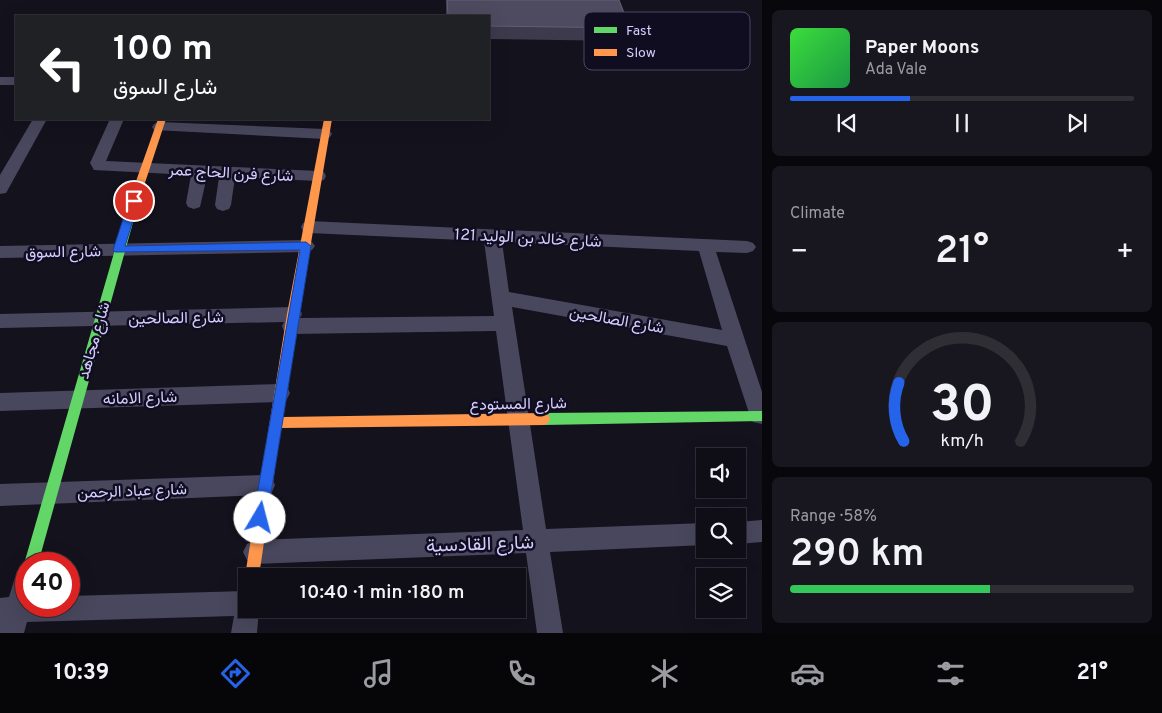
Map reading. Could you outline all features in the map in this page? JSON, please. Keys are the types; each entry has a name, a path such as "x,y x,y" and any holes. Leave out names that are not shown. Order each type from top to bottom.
{"street":[{"path":"0,81 15,81"},
{"path":"0,189 39,120"},
{"name":"شارع فرن الحاج عمر","path":"117,120 98,163 104,166 318,176"},
{"path":"253,568 264,485 328,120"},
{"path":"161,123 325,134"},
{"name":"شارع مجاهد","path":"34,552 119,250 144,168 161,123"},
{"path":"194,203 200,170"},
{"path":"223,205 228,172"},
{"name":"شارع خالد بن الوليد 121","path":"309,227 747,247"},
{"path":"492,235 550,633"},
{"name":"شارع السوق","path":"0,252 306,246"},
{"path":"706,246 734,340 761,416"},
{"name":"شارع الصالحين","path":"500,298 734,340"},
{"name":"شارع الصالحين","path":"0,321 99,318 504,323"},
{"name":"شارع الامانه","path":"0,402 280,393"},
{"name":"شارع المستودع","path":"275,423 761,416"},
{"name":"شارع عباد الرحمن","path":"0,495 264,485"},
{"path":"746,532 762,532"},
{"name":"شارع القادسية","path":"255,552 696,534"},
{"path":"15,606 10,618 238,604"},
{"path":"244,633 246,618"}],"building":[{"path":"447,0 619,0 624,12 584,12 584,27 490,26 490,15 448,15"}],"traffic: fast":[{"path":"34,552 134,201"},
{"path":"544,419 762,416"}],"traffic: slow":[{"path":"134,201 162,120"},
{"path":"253,568 293,314 328,120"},
{"path":"275,423 544,419"}],"route":[{"path":"134,201 119,250 306,246 264,485 260,518"}]}
